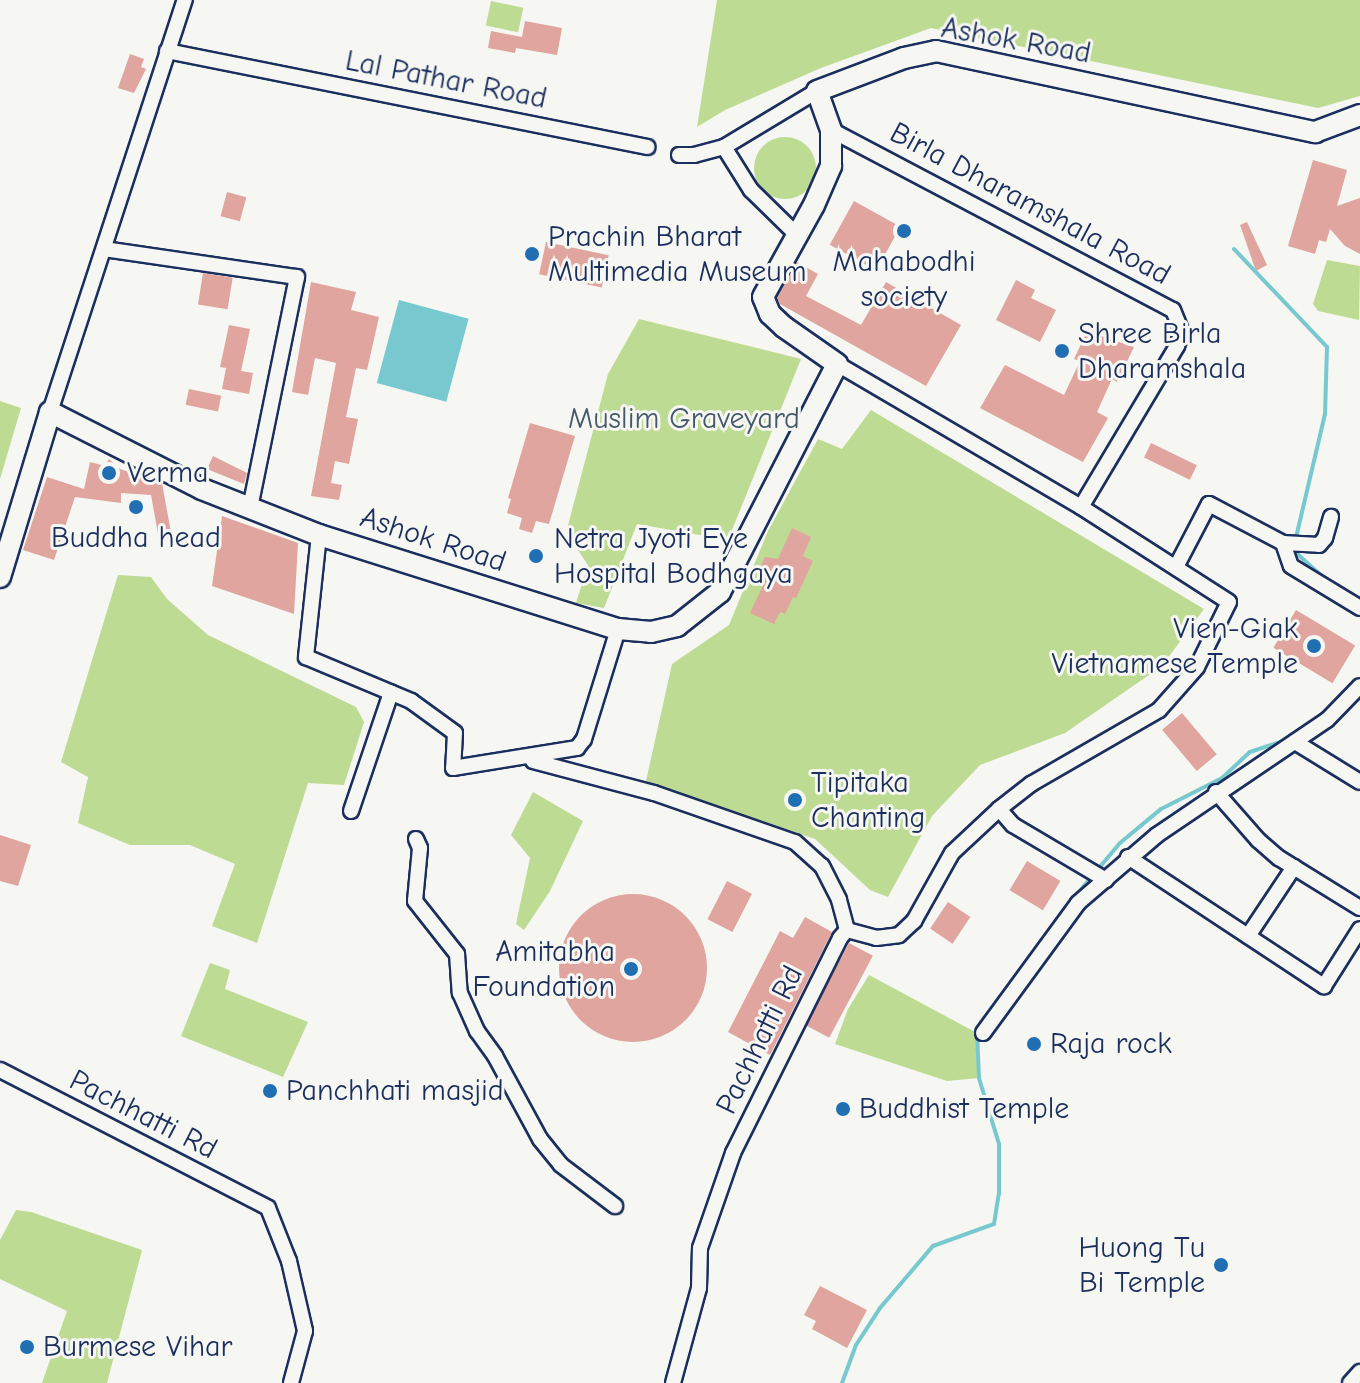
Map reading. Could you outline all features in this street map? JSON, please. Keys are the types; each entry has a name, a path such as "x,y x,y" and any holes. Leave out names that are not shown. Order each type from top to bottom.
{"street":[{"path":"0,577 50,412 185,0"},
{"name":"Lal Pathar Road","path":"167,51 647,147"},
{"name":"Ashok Road","path":"817,91 904,58 936,51 1315,132 1360,115"},
{"path":"520,759 654,793 795,842 822,866 839,900 847,930 876,938 899,935 914,921 952,853 999,809 1031,784 1159,710 1197,667 1229,602 1081,507 837,364 770,314 763,297 831,166 831,130 817,91 724,147 694,155 679,155"},
{"name":"Birla Dharamshala Road","path":"831,130 844,134 1173,310 1182,332 1177,346 1081,507"},
{"path":"724,147 751,190 797,235"},
{"path":"104,249 297,277 250,508"},
{"name":"Ashok Road","path":"50,412 202,489 319,535 618,629 651,632 677,626 720,592 837,364"},
{"path":"1176,567 1209,504 1284,543 1304,545 1323,542 1331,517"},
{"path":"319,535 306,657 411,701 455,733 453,768 577,748 584,739 618,629"},
{"path":"1284,543 1291,566 1360,608"},
{"path":"983,1033 1078,903 1128,857 1216,792 1327,720 1360,686"},
{"path":"351,811 391,693"},
{"path":"1295,742 1360,782"},
{"path":"1216,792 1258,840 1294,867 1360,908"},
{"path":"999,809 1013,825 1106,880"},
{"path":"416,839 420,848 415,901 457,954 460,993 477,1031 495,1056 540,1139 561,1165 615,1206"},
{"path":"1128,857 1324,986 1360,929"},
{"path":"1248,936 1294,867"},
{"name":"Pachhatti Rd","path":"673,1383 699,1288 700,1248 733,1153 840,938 847,930"},
{"name":"Pachhatti Rd","path":"0,1070 268,1208 289,1261 305,1331 295,1381"},
{"path":"1350,1383 1360,1372"}],"green space":[{"path":"717,0 1360,0 1360,96 1318,108 931,28 821,68 725,110 697,127"},
{"path":"491,1 523,8 518,32 486,25"},
{"path":"779,137 791,137 807,146 814,156 814,180 807,190 791,199 779,199 759,185 754,174 754,162 768,142"},
{"path":"1327,260 1360,266 1359,320 1318,311 1313,304"},
{"name":"Muslim Graveyard","path":"639,319 801,359 728,540 637,524 604,608 576,603 588,565 566,533 608,374"},
{"path":"0,401 21,408 0,479"},
{"path":"871,410 1204,609 1162,666 1065,733 980,765 932,816 888,897 870,890 815,839 646,781 672,664 729,625 768,531 818,439 842,449"},
{"path":"118,575 151,577 167,599 208,635 356,707 364,722 344,785 308,783 257,943 212,926 235,864 190,845 130,845 78,823 88,777 61,762"},
{"path":"533,792 583,821 550,891 524,930 516,924 530,858 511,835"},
{"path":"210,963 230,970 225,989 308,1022 283,1077 181,1036"},
{"path":"869,975 977,1033 979,1078 947,1081 835,1044 848,1009"},
{"path":"16,1210 31,1212 142,1250 107,1383 42,1383 67,1311 0,1279 0,1240"}],"water":[{"path":"399,300 469,319 446,402 377,383"}],"building":[{"path":"525,21 562,28 557,55 516,48 515,53 488,48 491,31 522,37"},
{"path":"130,54 144,59 141,67 146,69 134,93 118,88"},
{"path":"1313,160 1347,170 1337,206 1360,198 1360,254 1345,246 1330,229 1326,242 1319,240 1315,254 1288,246"},
{"path":"227,192 246,197 240,221 221,216"},
{"path":"854,201 900,227 876,270 830,245"},
{"path":"1247,222 1267,265 1256,271 1240,225"},
{"path":"546,242 609,255 602,288 539,274"},
{"path":"797,262 818,274 806,296 861,325 886,282 961,325 926,386 780,304 777,298"},
{"path":"203,273 233,278 228,309 198,305"},
{"path":"1016,280 1035,290 1031,298 1056,310 1040,342 996,320"},
{"path":"311,282 356,292 351,310 379,317 367,370 356,368 346,417 358,419 349,464 335,461 331,483 342,485 339,500 311,496 336,363 315,358 308,395 292,392"},
{"path":"229,325 250,329 241,371 253,373 249,394 222,389 226,368 220,367"},
{"path":"1090,325 1100,330 1098,335 1134,347 1117,382 1112,379 1097,412 1108,418 1083,462 980,408 1005,365 1064,395 1080,361 1074,359"},
{"path":"189,389 221,396 218,412 186,405"},
{"path":"530,423 575,436 549,524 536,521 532,533 519,529 522,518 507,513 511,499 508,498"},
{"path":"1151,443 1197,465 1190,480 1144,457"},
{"path":"213,456 247,473 244,484 207,469"},
{"path":"109,459 120,469 162,483 172,538 159,539 151,495 121,493 121,503 75,497 54,560 23,550 47,477 84,489 90,462 105,466"},
{"path":"222,516 298,543 294,614 212,586"},
{"path":"792,528 811,537 803,556 813,561 796,598 793,597 785,614 780,612 774,624 750,613 764,583 757,574 765,557 778,559"},
{"name":"Vien-Giak Vietnamese Temple","path":"1296,610 1355,646 1332,683 1273,648"},
{"path":"1182,713 1217,754 1197,771 1162,730"},
{"path":"0,835 31,845 18,886 0,881"},
{"path":"1027,861 1060,881 1043,910 1009,890"},
{"path":"727,881 752,894 732,932 707,919"},
{"path":"633,894 661,900 685,916 701,940 707,968 701,996 685,1020 661,1036 633,1042 605,1036 581,1020 565,996 559,968 565,940 581,916 605,900"},
{"path":"948,902 970,917 952,944 930,929"},
{"path":"805,917 832,932 770,1055 728,1032 780,931 793,938"},
{"path":"849,943 873,956 829,1038 805,1025"},
{"path":"820,1286 867,1310 847,1348 812,1329 816,1321 804,1315"}],"waterway":[{"path":"1234,249 1327,347 1325,414 1295,542"},
{"path":"1293,550 1324,578"},
{"path":"1316,720 1347,690"},
{"path":"1073,899 1120,843 1161,809 1222,778 1250,752 1289,739"},
{"path":"981,1025 1053,925"},
{"path":"842,1383 856,1345 880,1308 933,1246 994,1224 999,1194 999,1144 979,1078 977,1033"}],"place":[{"name":"Mahabodhi society","path":"904,231"},
{"name":"Prachin Bharat Multimedia Museum","path":"532,254"},
{"name":"Shree Birla Dharamshala","path":"1062,351"},
{"name":"Verma","path":"109,473"},
{"name":"Buddha head","path":"136,507"},
{"name":"Netra Jyoti Eye Hospital Bodhgaya","path":"536,556"},
{"name":"Vien-Giak Vietnamese Temple","path":"1314,646"},
{"name":"Tipitaka Chanting","path":"795,800"},
{"name":"Amitabha Foundation","path":"631,969"},
{"name":"Raja rock","path":"1034,1044"},
{"name":"Panchhati masjid","path":"270,1091"},
{"name":"Buddhist Temple","path":"843,1109"},
{"name":"Huong Tu Bi Temple","path":"1221,1265"},
{"name":"Burmese Vihar","path":"27,1347"}]}
